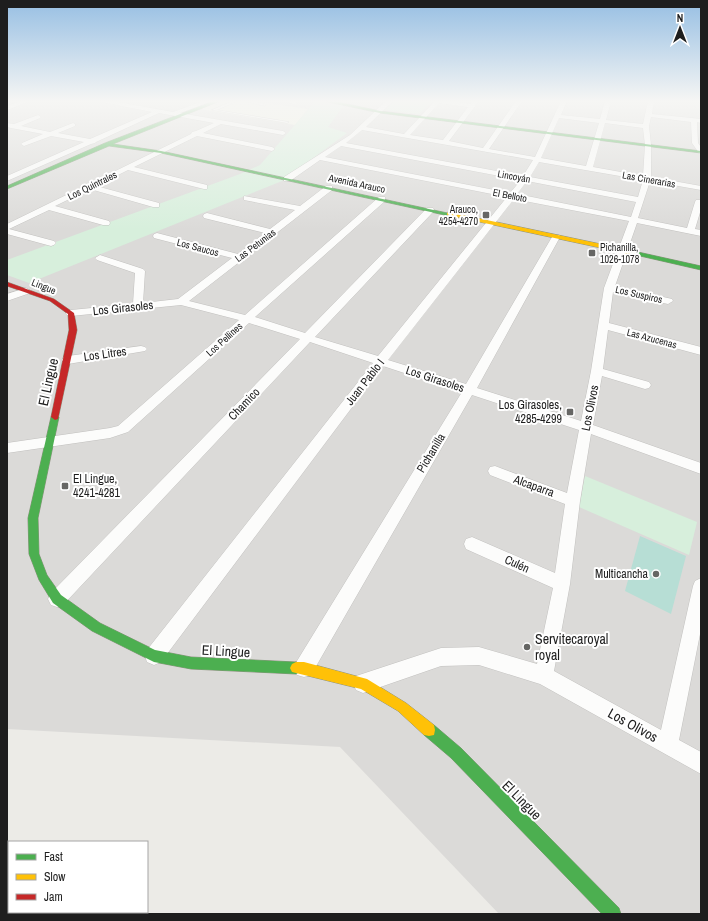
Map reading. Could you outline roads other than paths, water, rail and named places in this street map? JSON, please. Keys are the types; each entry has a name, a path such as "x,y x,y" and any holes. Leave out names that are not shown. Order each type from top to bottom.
{"street":[{"path":"9,184 86,144"},
{"path":"9,184 107,144"},
{"name":"Avenida Arauco","path":"107,144 161,152 701,268"},
{"name":"Los Quintrales","path":"7,227 176,144"},
{"path":"246,144 272,149"},
{"path":"287,179 340,144"},
{"name":"Lincoyán","path":"340,144 641,200"},
{"name":"Las Cinerarias","path":"450,144 701,188"},
{"path":"485,150 489,144"},
{"name":"Juan Pablo I","path":"154,656 381,361 526,178 544,144"},
{"path":"589,168 596,144"},
{"path":"640,144 701,152"},
{"name":"Los Olivos","path":"544,676 562,584 573,500 598,371 603,326 610,288 641,200 647,178 648,145"},
{"name":"El Belloto","path":"319,158 701,233"},
{"path":"126,168 204,187"},
{"path":"90,187 156,204"},
{"name":"Las Petunias","path":"181,302 329,188"},
{"path":"247,198 302,209"},
{"name":"Los Pellines","path":"7,448 110,433 123,429 246,318 382,199"},
{"path":"690,231 699,202"},
{"path":"49,207 106,223"},
{"name":"Chamico","path":"57,599 430,210"},
{"path":"207,216 271,232"},
{"path":"7,231 51,243"},
{"name":"Los Saucos","path":"156,236 239,258"},
{"name":"Pichanilla","path":"304,668 469,390 556,237"},
{"path":"100,258 140,271 138,306"},
{"name":"Lingue","path":"7,284 52,300 71,313"},
{"name":"Los Suspiros","path":"610,288 668,301"},
{"path":"7,298 26,290"},
{"name":"Los Girasoles","path":"71,313 181,302 246,318 586,427 701,469"},
{"name":"El Lingue","path":"71,313 73,330 68,360 48,443 33,518 34,554 42,577 57,599 96,627 154,656 191,663 304,668 363,683 402,707 456,753 613,914"},
{"name":"Las Azucenas","path":"603,326 701,351"},
{"name":"Los Litres","path":"68,360 141,349"},
{"path":"598,371 645,385"},
{"name":"Alcaparra","path":"495,471 573,500"},
{"name":"Culén","path":"472,544 562,584"},
{"path":"668,745 701,586"},
{"name":"Los Olivos","path":"363,683 441,657 479,656 544,676 701,764"}],"place":[{"name":"Arauco, 4254-4270","path":"486,215"},
{"name":"Pichanilla, 1026-1078","path":"592,253"},
{"name":"Los Girasoles, 4285-4299","path":"570,412"},
{"name":"El Lingue, 4241-4281","path":"65,486"},
{"name":"Multicancha","path":"656,574"},
{"name":"Servitecaroyal royal","path":"527,647"}]}
